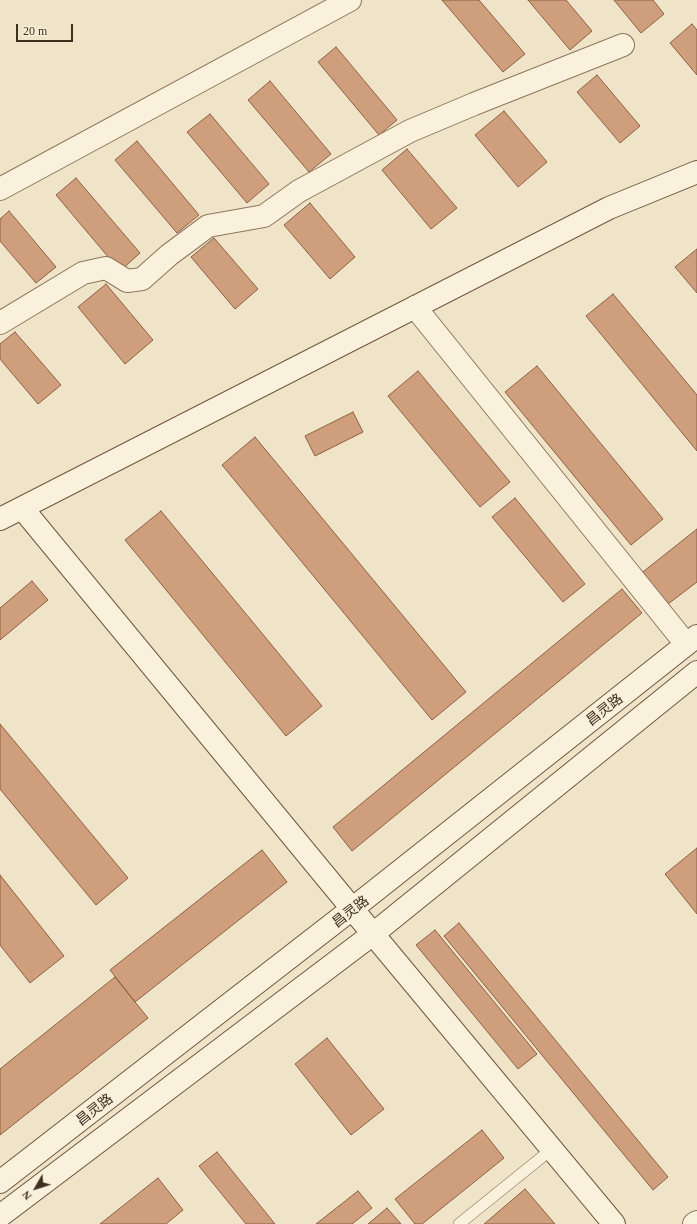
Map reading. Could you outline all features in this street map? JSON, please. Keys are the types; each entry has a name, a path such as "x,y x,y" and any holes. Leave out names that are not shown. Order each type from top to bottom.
{"street":[{"path":"0,189 350,0"},
{"path":"0,323 83,273 106,268 127,281 142,279 169,255 208,226 264,216 299,191 410,131 623,45"},
{"path":"0,519 609,208 697,172"},
{"path":"415,307 692,640"},
{"path":"22,508 614,1224"},
{"name":"昌灵路","path":"0,1182 352,909 692,640"},
{"name":"昌灵路","path":"0,1216 373,934 697,672"}],"lane":[{"path":"459,1224 552,1149"}],"building":[{"path":"442,0 479,0 525,54 503,72"},
{"path":"528,0 566,0 592,31 570,50"},
{"path":"614,0 653,0 664,14 641,33"},
{"path":"692,24 697,30 697,75 670,43"},
{"path":"336,47 397,120 379,135 318,62"},
{"path":"597,75 640,126 620,143 577,92"},
{"path":"270,81 331,154 309,172 248,100"},
{"path":"504,111 547,162 518,187 475,135"},
{"path":"210,114 269,184 247,203 187,132"},
{"path":"137,141 199,215 177,233 115,160"},
{"path":"407,149 457,208 431,229 382,170"},
{"path":"76,178 140,253 120,271 56,195"},
{"path":"310,203 355,257 330,279 284,225"},
{"path":"9,211 56,267 36,283 0,241 0,219"},
{"path":"214,238 258,289 235,309 191,257"},
{"path":"697,249 697,293 675,267"},
{"path":"106,284 153,340 125,364 78,307"},
{"path":"613,294 697,395 697,451 586,316"},
{"path":"15,332 61,385 38,404 0,359 0,344"},
{"path":"537,366 663,519 631,545 505,392"},
{"path":"418,371 510,482 480,507 388,396"},
{"path":"353,412 363,432 315,456 305,436"},
{"path":"255,437 466,692 432,720 222,465"},
{"path":"515,498 585,584 563,602 492,517"},
{"path":"161,511 322,706 286,736 125,540"},
{"path":"697,529 697,582 664,607 639,575"},
{"path":"32,581 48,600 0,640 0,608"},
{"path":"622,589 642,613 352,851 333,827"},
{"path":"0,724 128,878 96,905 0,789"},
{"path":"697,848 697,914 665,874"},
{"path":"262,850 287,882 135,1002 110,970"},
{"path":"0,875 64,956 30,983 0,945"},
{"path":"459,923 668,1177 653,1190 444,936"},
{"path":"435,930 537,1054 518,1069 416,945"},
{"path":"115,977 148,1018 0,1135 0,1069"},
{"path":"327,1038 384,1109 351,1135 295,1064"},
{"path":"482,1130 504,1158 422,1224 415,1224 395,1199"},
{"path":"217,1152 275,1224 246,1224 199,1166"},
{"path":"158,1178 183,1210 166,1224 100,1224"},
{"path":"525,1189 555,1224 484,1224"},
{"path":"358,1191 372,1208 352,1224 316,1224"},
{"path":"387,1208 401,1224 368,1224"}]}
